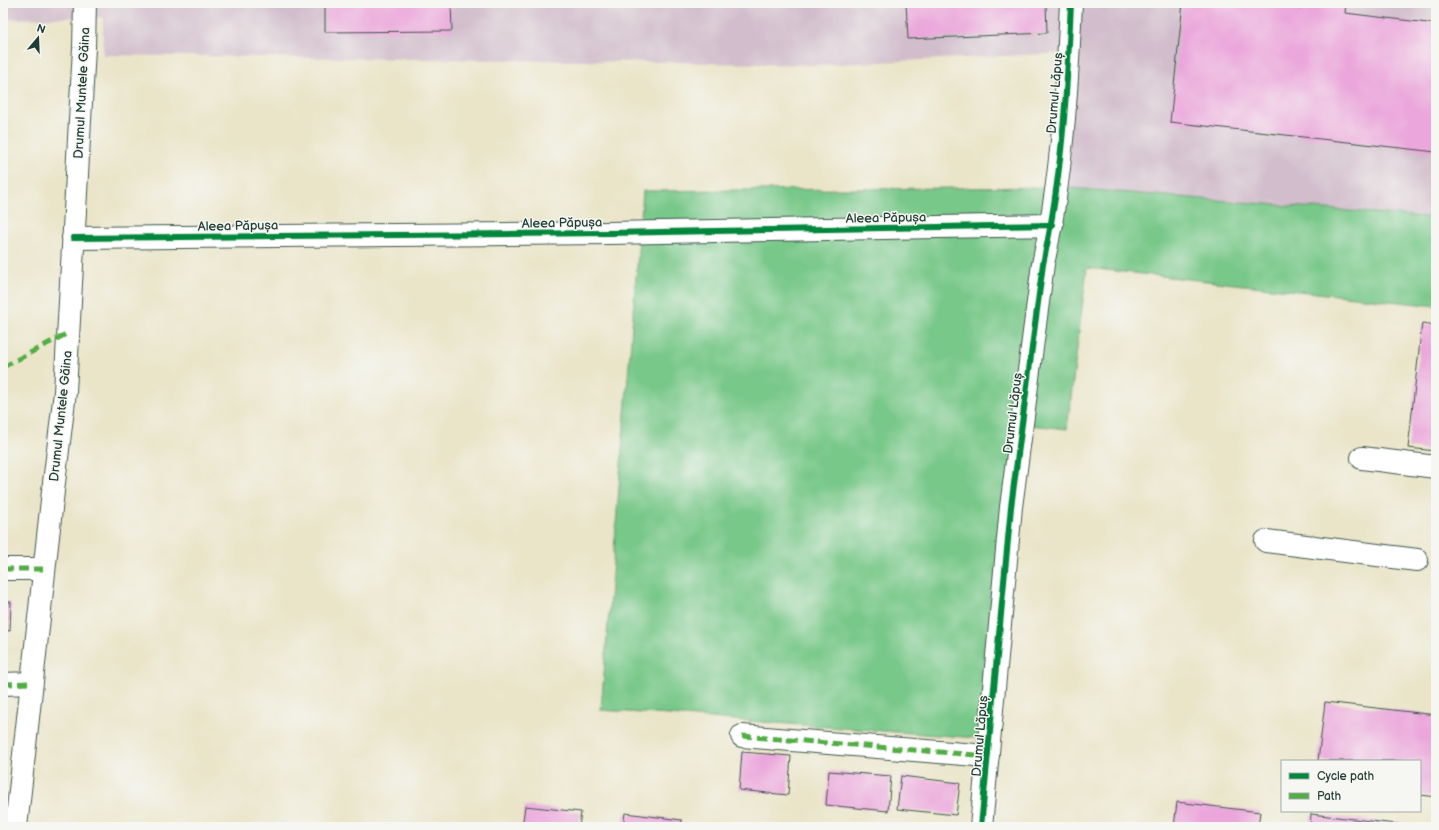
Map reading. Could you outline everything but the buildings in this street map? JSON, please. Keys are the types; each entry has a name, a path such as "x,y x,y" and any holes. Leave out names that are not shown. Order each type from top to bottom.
{"street":[{"name":"Drumul Muntele Găina","path":"16,827 31,683 65,392 84,48 85,3"},
{"name":"Drumul Lăpuș","path":"981,827 1012,500 1043,264 1052,225 1058,187 1069,52 1071,3"},
{"name":"Aleea Păpușa","path":"73,238 616,232 1052,225"},
{"path":"1362,458 1436,467"},
{"path":"1266,541 1417,560"},
{"path":"3,569 44,569"},
{"path":"3,684 31,683"},
{"path":"742,736 988,756"}],"shaded area":[{"path":"3,3 1436,3 1436,218 1058,187 1068,53 818,65 103,55 103,17 3,19"}],"green space":[{"path":"1057,187 1436,218 1436,306 1087,268 1067,429 1022,424 990,739 601,710 643,191"}],"marked path":[{"path":"3,367 68,333"},
{"path":"3,569 44,569"},
{"path":"3,684 31,683"},
{"path":"742,736 988,756"}],"cycle path":[{"path":"981,827 1011,507 1043,264 1055,199 1063,134 1071,3"},
{"path":"73,238 609,233 1052,225"}]}
